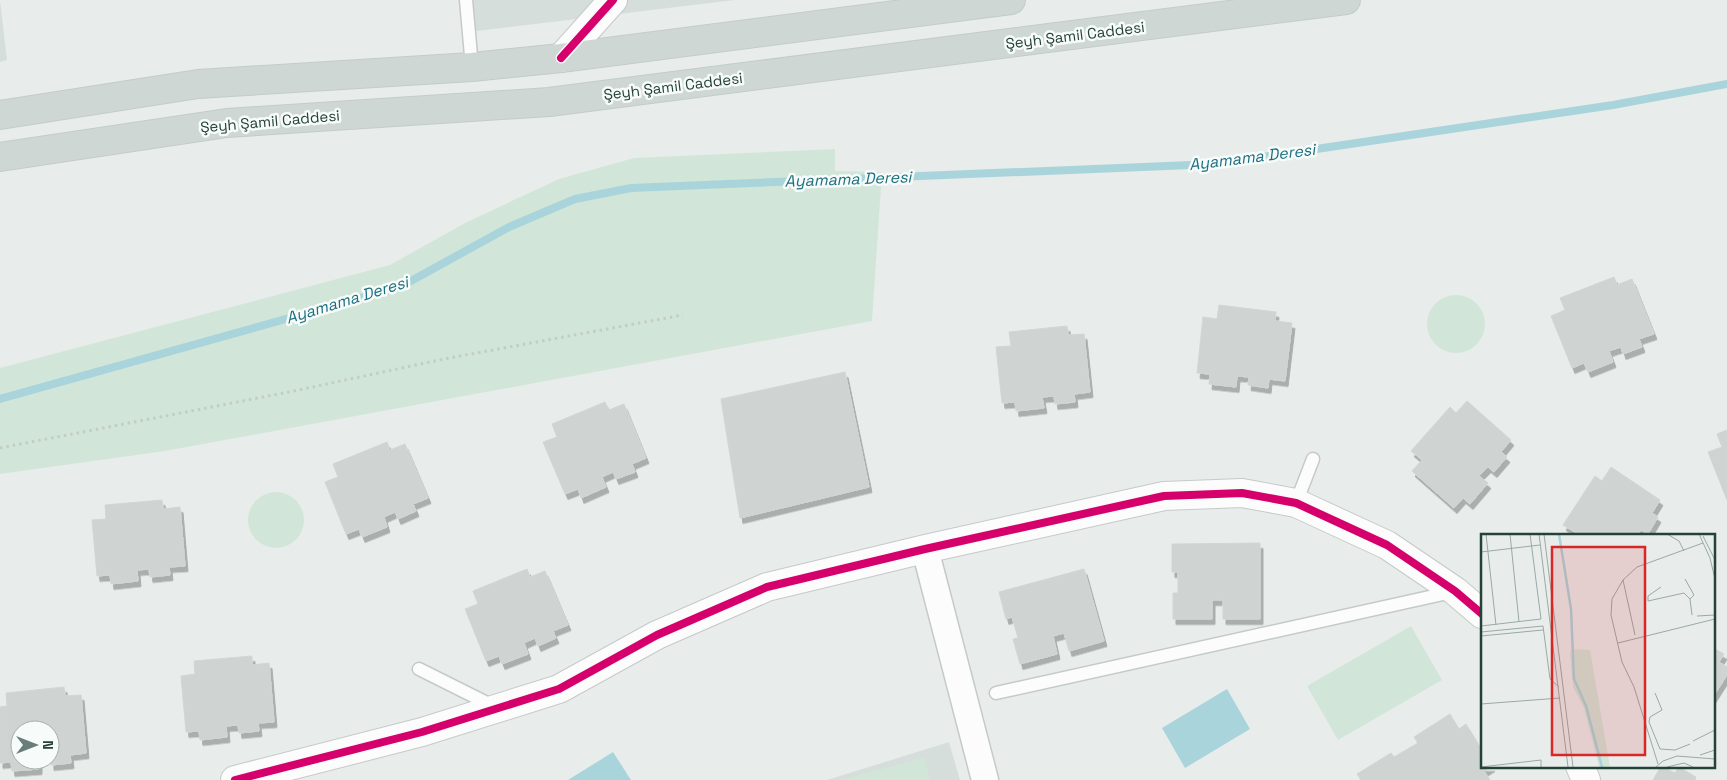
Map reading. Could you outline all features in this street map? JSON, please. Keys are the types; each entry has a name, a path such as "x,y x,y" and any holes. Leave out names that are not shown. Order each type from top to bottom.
{"main road":[{"path":"0,115 198,84 472,67 561,58 1011,0"},
{"name":"Şeyh Şamil Caddesi","path":"0,158 227,123 549,102 1346,0"}],"street":[{"path":"561,58 613,0"},
{"path":"235,780 422,732 558,689 657,635 767,586 1164,496 1242,493 1296,503 1388,545 1455,591 1481,613"},
{"path":"925,549 985,780"},
{"path":"1581,768 1586,780"}],"lane":[{"path":"466,0 472,67"},
{"path":"1296,503 1313,459"},
{"path":"996,693 1455,591"},
{"path":"420,669 499,709"}],"path":[{"path":"0,448 280,394 444,359 683,315"}],"shaded area":[{"path":"0,0 7,60 0,62"},
{"path":"464,0 735,0 469,32"},
{"path":"949,742 960,780 827,780"}],"green space":[{"path":"835,149 835,171 882,172 872,321 165,451 0,474 0,368 390,265 465,223 559,179 634,158"},
{"path":"1450,295 1462,295 1477,303 1485,318 1485,330 1477,345 1462,353 1450,353 1435,345 1427,330 1427,318 1435,303"},
{"path":"276,492 287,494 296,500 302,509 304,520 302,531 296,540 287,546 276,548 265,546 256,540 250,531 248,520 250,509 256,500 265,494"},
{"path":"1411,626 1442,680 1338,740 1307,686"},
{"path":"924,758 930,780 840,780"}],"water":[{"path":"1227,689 1250,729 1185,768 1162,728"},
{"path":"613,752 631,780 568,780"}],"building":[{"path":"1614,277 1617,285 1632,279 1654,334 1639,339 1642,347 1623,354 1621,347 1609,351 1613,362 1588,372 1584,363 1572,368 1551,316 1565,310 1560,298"},
{"path":"1219,305 1276,312 1275,321 1292,323 1285,381 1269,379 1268,388 1248,385 1249,377 1237,376 1236,387 1209,384 1210,374 1197,373 1203,317 1217,319"},
{"path":"1067,326 1068,335 1084,334 1090,392 1074,394 1075,402 1055,404 1054,396 1042,397 1044,408 1016,411 1015,402 1002,403 996,347 1011,346 1009,332"},
{"path":"845,372 869,487 740,518 721,399"},
{"path":"1467,401 1511,440 1501,452 1507,457 1494,472 1488,467 1479,476 1488,483 1470,504 1463,498 1454,508 1412,471 1422,460 1411,451 1450,407 1456,413"},
{"path":"605,402 609,410 624,404 646,458 632,464 635,472 616,479 613,472 602,477 606,487 581,498 578,489 565,494 543,442 557,437 552,424"},
{"path":"1727,430 1727,500 1708,452 1722,447 1717,434"},
{"path":"387,442 390,450 405,444 428,498 413,504 416,511 398,519 395,512 384,517 387,527 362,537 359,529 346,534 325,482 338,477 333,464"},
{"path":"1611,467 1660,500 1652,513 1658,517 1648,534 1641,530 1638,534 1574,534 1575,532 1563,525 1595,476 1602,481"},
{"path":"162,500 163,509 180,507 185,566 169,567 170,575 150,577 149,569 137,570 138,581 111,584 110,575 97,576 92,520 106,519 105,505"},
{"path":"1260,543 1260,619 1223,619 1223,600 1212,600 1212,619 1173,619 1173,593 1178,593 1178,572 1172,572 1172,544"},
{"path":"527,569 530,577 545,571 568,625 553,631 556,638 538,646 535,638 524,643 528,654 502,664 499,656 486,661 465,609 478,604 473,591"},
{"path":"1084,569 1104,641 1069,651 1064,633 1053,636 1057,654 1020,664 1013,639 1018,638 1012,617 1006,619 999,592"},
{"path":"1714,649 1724,654 1719,662 1727,667 1727,675 1714,695"},
{"path":"252,656 252,665 269,663 274,722 258,723 259,731 239,733 238,725 226,726 227,737 200,740 199,731 186,732 181,676 195,674 194,661"},
{"path":"64,687 65,696 81,695 86,753 70,755 71,763 60,764 60,720 10,720 10,762 0,763 0,707 7,706 6,693"},
{"path":"1450,714 1459,729 1466,724 1481,748 1481,768 1489,768 1484,771 1490,780 1361,780 1357,774 1391,753 1394,757 1418,743 1414,737"},
{"path":"1660,768 1665,768 1675,773 1678,768 1681,768 1696,777 1695,780 1653,780"}],"waterway":[{"name":"Ayamama Deresi","path":"0,399 400,287 509,227 575,199 631,188 1215,164 1613,105 1727,84"}],"cycle path":[{"path":"561,58 613,0"},
{"path":"235,780 422,732 559,689 657,635 767,587 925,549 1164,496 1242,493 1296,503 1387,545 1455,591 1481,613"}]}
